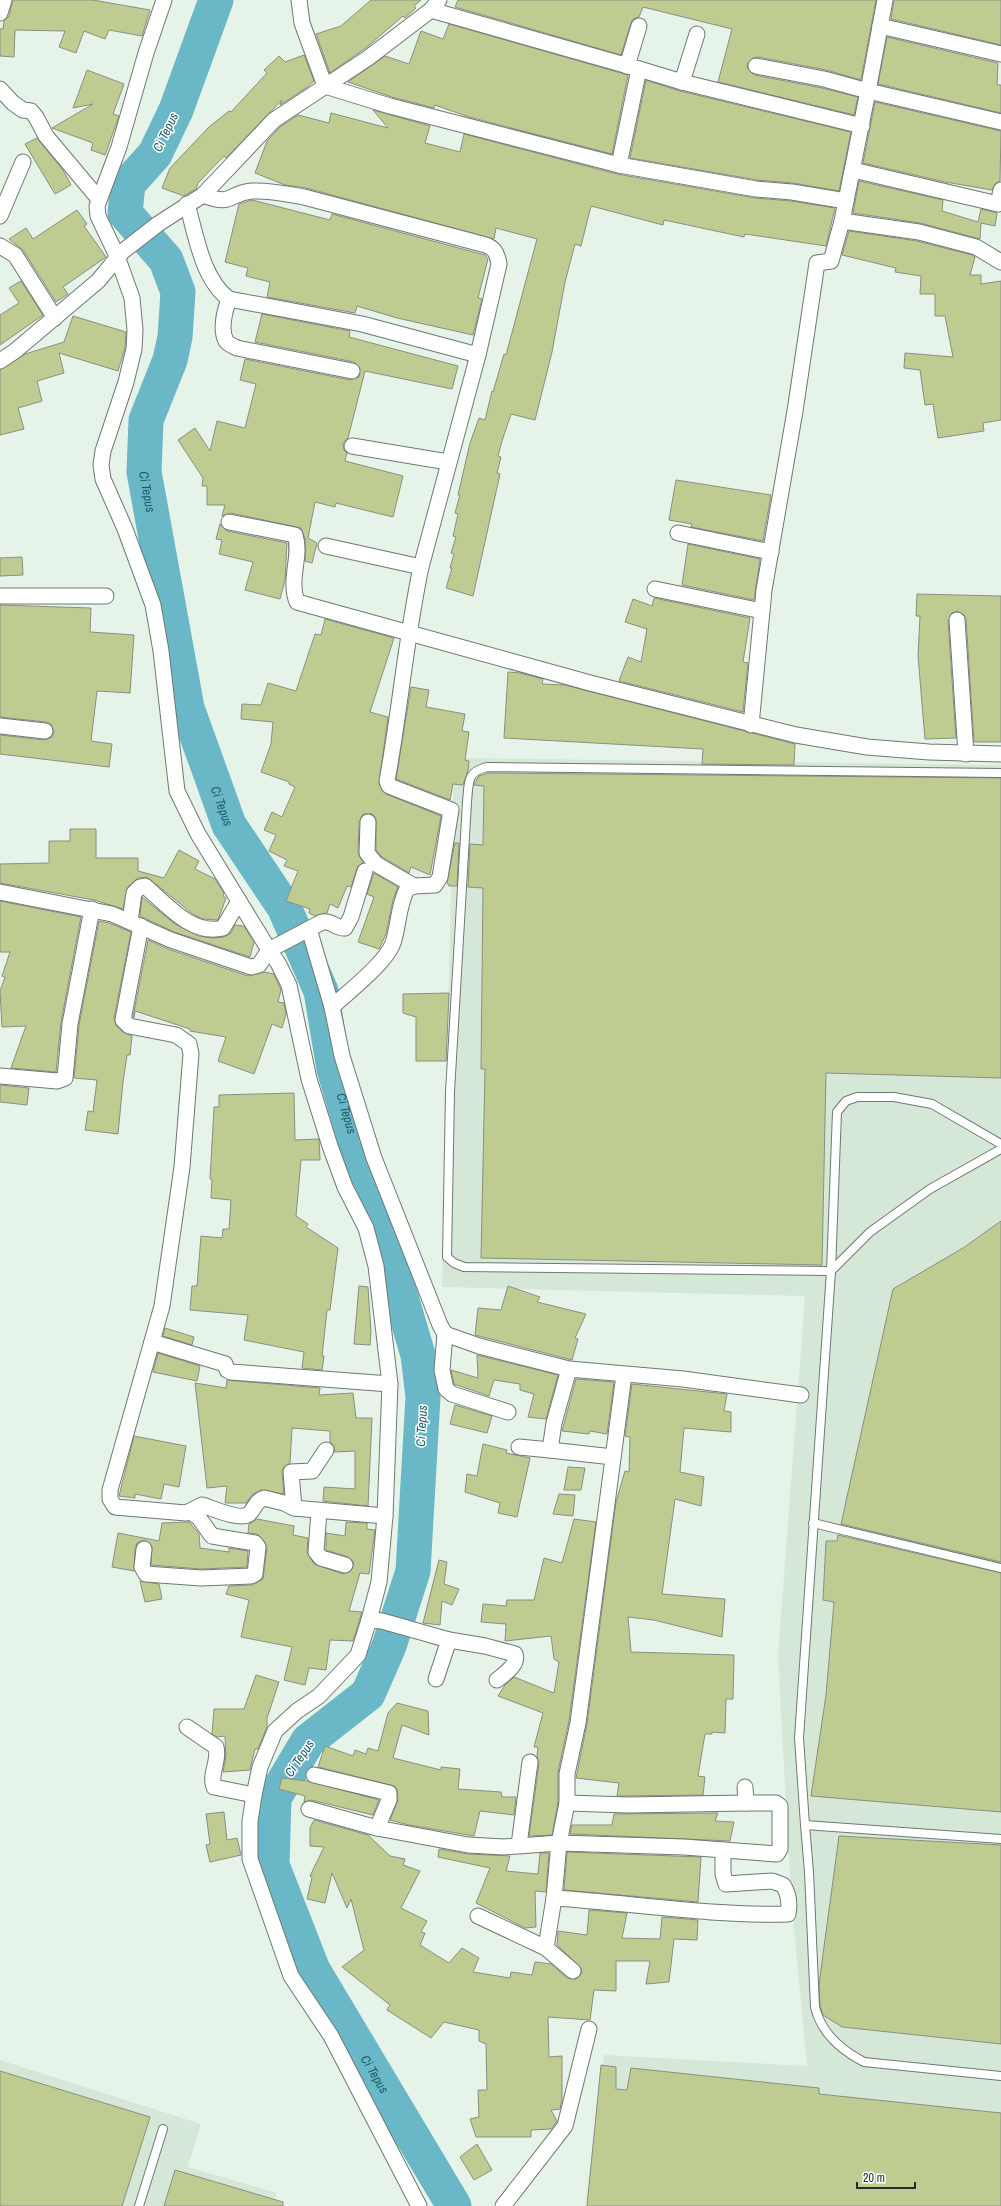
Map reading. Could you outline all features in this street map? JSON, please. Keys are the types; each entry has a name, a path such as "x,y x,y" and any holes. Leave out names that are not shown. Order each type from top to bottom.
{"street":[{"path":"0,13 4,0"},
{"path":"164,0 146,53 120,147 110,174 98,198 98,216 119,254 132,298 135,330 134,349 126,382 103,451 101,465 103,479 126,529 152,605 161,651 177,791 198,834 271,948 289,986 309,1079 330,1146 346,1187 366,1228 376,1266 390,1384 385,1516 378,1582 376,1620 358,1655 319,1696 296,1711 275,1731 260,1767 254,1795 250,1821 250,1858 291,1976 332,2036 419,2206"},
{"path":"299,0 302,23 325,86"},
{"path":"751,725 762,611 770,552 795,411 817,263 831,261 842,221 862,126 885,0"},
{"path":"0,361 55,318 98,281 119,254 158,224 203,195 274,120 368,58 435,5 633,68 682,82 862,126"},
{"path":"619,165 639,26"},
{"path":"880,26 1001,54"},
{"path":"682,82 697,34"},
{"path":"756,66 824,79 868,92 1001,122"},
{"path":"325,86 390,106 619,165 756,190 792,192 846,201"},
{"path":"0,89 13,103 23,110 31,111 36,117 46,136 98,198"},
{"path":"0,216 23,162"},
{"path":"853,170 998,204 1001,190"},
{"path":"203,195 224,201 251,191 277,192 304,197 492,247 497,253 499,264 478,355 420,567 408,633 399,712 387,783 389,786 450,810 451,812 438,881 432,886 414,886 406,889 392,944 385,958 332,1007"},
{"path":"188,204 209,274 222,294 229,299 362,324 478,355"},
{"path":"842,221 919,232 976,247 1001,262"},
{"path":"0,246 15,255 55,318"},
{"path":"229,299 225,308 223,325 226,341 230,344 237,348 352,371"},
{"path":"352,446 448,462"},
{"path":"229,522 295,535 297,543 293,571 293,592 298,602 751,725 867,747 966,754 1001,754"},
{"path":"678,533 770,552"},
{"path":"326,546 420,567"},
{"path":"655,589 762,611"},
{"path":"0,596 106,596"},
{"path":"957,620 966,754"},
{"path":"0,726 45,731"},
{"path":"368,822 366,840 367,854 376,864 414,886"},
{"path":"0,892 92,909 135,923 171,940 251,967 259,965 271,948 327,921 340,928 345,928 351,917 365,871"},
{"path":"144,1549 142,1567 146,1574 201,1578 251,1576 255,1574 258,1547 256,1544 212,1536 199,1518 191,1512 115,1507 110,1499 111,1485 162,1306 182,1166 191,1054 189,1044 182,1038 129,1026 123,1020 135,923 134,893 140,886 145,886 192,925 208,930 223,928 239,900"},
{"path":"0,1076 57,1081 65,1078 70,1024 92,909"},
{"path":"306,930 332,1007 342,1056 374,1158 440,1325 445,1334 442,1370 446,1389 452,1394 508,1412"},
{"path":"445,1334 479,1346 569,1368 624,1375 683,1379 801,1395"},
{"path":"152,1342 225,1364 227,1370 231,1372 390,1384"},
{"path":"550,1450 554,1423 569,1368"},
{"path":"546,1948 554,1898 559,1843 567,1804 567,1774 578,1723 624,1375"},
{"path":"519,1447 613,1457"},
{"path":"294,1508 291,1472 312,1471 326,1450"},
{"path":"191,1512 202,1505 233,1516 243,1516 249,1514 257,1502 264,1498 284,1503 294,1508 385,1516"},
{"path":"319,1511 316,1552 321,1558 344,1565"},
{"path":"376,1620 417,1633 485,1646 515,1654 516,1660 513,1665 497,1680"},
{"path":"436,1679 449,1640"},
{"path":"186,1727 216,1747 217,1753 213,1782 214,1787 254,1795"},
{"path":"519,1846 530,1762"},
{"path":"314,1775 389,1793 389,1800 377,1828"},
{"path":"745,1787 746,1804"},
{"path":"309,1809 377,1828 468,1845 519,1846 559,1843 722,1850 774,1854 779,1852 780,1806 776,1803 629,1805 567,1804"},
{"path":"554,1898 633,1903 665,1909 788,1914 790,1903 787,1890 783,1885 772,1881 726,1884 722,1874 722,1850"},
{"path":"478,1916 546,1948 573,1971"},
{"path":"503,2206 566,2126 589,2029"}],"lane":[{"path":"1001,773 487,767 478,769 470,778 450,1092 447,1257 454,1263 464,1267 831,1271 870,1232 930,1189 1001,1149"},
{"path":"1001,1144 932,1104 878,1097 857,1097 846,1101 837,1112 831,1271 799,1738 809,1872 813,1959 812,1974 815,2007 818,2018 830,2037 846,2053 864,2062 1001,2076"},
{"path":"813,1524 1001,1568"},
{"path":"805,1825 1001,1839"},
{"path":"139,2206 163,2129"}],"shaded area":[{"path":"454,758 1001,765 1001,2206 585,2206 604,2055 807,2066 791,1896 778,1656 805,1296 442,1287"},
{"path":"0,2060 201,2124 188,2167 277,2193 272,2206 0,2206"}],"building":[{"path":"13,0 93,0 150,10 142,36 109,30 105,39 84,31 76,53 59,47 65,31 15,30 14,57 0,56 0,29 3,29 4,21 9,16"},
{"path":"371,0 421,0 414,6 416,8 405,18 403,16 367,47 330,73 316,34 341,26"},
{"path":"458,0 876,0 861,80 826,70 758,57 753,58 747,64 748,69 754,75 822,88 858,97 854,115 718,82 732,29 643,7 639,17 633,19 631,23 621,55 455,7"},
{"path":"894,0 1001,0 1001,45 891,19"},
{"path":"449,24 628,75 612,154 469,117 435,105 434,108 392,97 348,82 385,56 409,64 421,31 443,39"},
{"path":"887,37 998,63 997,85 1001,85 1001,113 878,84"},
{"path":"304,55 314,81 280,105 282,100 226,158 224,156 198,183 196,189 184,196 162,188 170,168 209,127 229,111 231,112 267,73 264,70 279,56 285,62"},
{"path":"87,70 124,84 113,114 119,116 105,155 91,150 93,143 52,128 93,104 73,108"},
{"path":"646,80 680,91 851,132 839,191 793,183 757,180 630,158"},
{"path":"875,102 1001,131 1000,181 995,184 992,190 945,182 863,163"},
{"path":"373,110 430,126 425,143 460,152 464,134 617,174 755,198 791,201 835,208 826,246 745,234 744,237 664,220 663,225 591,206 581,246 575,244 565,282 552,352 535,420 511,414 502,441 498,456 501,457 497,473 500,474 473,596 446,588 452,568 450,568 454,554 451,553 456,537 453,536 458,514 455,513 460,495 458,495 470,443 479,418 485,420 492,391 493,392 504,354 506,355 537,239 496,228 494,239 306,188 285,185 255,173 267,141 280,127 298,115 329,123 331,113 388,128"},
{"path":"37,138 63,170 71,185 55,194 25,144"},
{"path":"859,181 943,200 942,211 978,222 981,209 997,213 995,226 981,223 980,239 920,223 853,213"},
{"path":"252,200 330,220 332,214 485,255 488,259 478,298 482,299 473,335 397,318 357,306 355,313 267,297 270,282 246,276 248,268 225,262 239,204"},
{"path":"77,210 87,224 84,226 106,257 63,287 68,294 56,302 23,250 9,239 26,228 33,239"},
{"path":"849,231 917,241 972,255 975,257 970,275 981,275 981,284 1001,281 1001,420 983,423 984,431 938,438 933,404 925,405 920,370 904,368 905,353 953,357 945,316 935,316 935,294 920,294 921,276 895,272 896,268 842,255"},
{"path":"21,281 43,315 0,345 0,315 19,303 9,288"},
{"path":"262,314 350,331 349,337 458,366 452,389 365,371 348,438 343,444 344,450 347,453 345,461 403,476 393,517 336,503 335,507 315,502 308,538 317,543 312,563 305,561 306,541 301,528 231,513 222,516 225,505 207,505 207,486 202,486 203,478 178,440 195,428 210,451 217,421 245,428 256,384 240,380 245,359 350,380 359,377 360,368 354,362 255,342"},
{"path":"73,316 126,332 125,348 118,371 59,353 64,373 37,381 42,401 18,408 24,429 0,435 0,370 25,354 64,342"},
{"path":"676,480 771,495 763,541 691,527 692,524 669,520"},
{"path":"220,524 227,531 287,543 285,580 280,599 245,590 253,562 219,554 222,540 216,539"},
{"path":"688,544 760,559 754,600 682,585"},
{"path":"22,557 23,575 0,576 0,558"},
{"path":"917,594 1001,596 1001,742 974,742 966,619 964,615 957,611 952,613 948,621 956,738 925,739 918,656 920,616 916,616"},
{"path":"654,598 750,618 743,662 748,663 743,712 619,681 628,657 641,662 647,629 625,622 633,599 652,606"},
{"path":"0,605 91,608 90,632 134,635 130,693 97,691 91,741 112,744 109,767 0,754 0,735 44,740 52,737 54,732 51,724 46,722 0,717"},
{"path":"325,619 394,638 370,712 388,717 379,784 386,794 441,816 430,875 411,867 409,873 382,857 376,850 376,818 372,814 363,814 359,822 358,853 363,862 357,868 351,887 347,886 338,908 330,904 327,913 315,916 309,913 310,909 286,901 298,871 284,866 287,860 269,851 276,835 264,830 272,812 282,817 295,787 289,784 289,782 261,772 271,744 273,722 241,719 242,704 261,705 268,683 296,691 315,634 321,635"},
{"path":"508,672 520,673 543,679 542,684 565,685 795,744 794,765 702,764 703,749 504,738"},
{"path":"411,687 429,690 426,707 465,714 462,731 469,732 465,760 469,761 468,771 463,785 453,784 450,800 396,779"},
{"path":"488,773 1001,778 1001,1078 826,1073 822,1265 481,1258 485,1069 481,1069 483,888 468,887 470,844 483,845 484,786 474,785 479,776"},
{"path":"70,829 96,829 96,858 138,858 138,871 164,878 179,850 199,861 195,869 215,879 224,893 223,896 226,898 218,920 203,919 194,915 147,877 138,878 128,887 123,909 94,900 0,883 0,864 49,863 49,841 70,841"},
{"path":"455,843 459,843 457,886 449,886 447,882"},
{"path":"374,873 398,887 393,900 386,934 379,949 358,942 374,897 367,894"},
{"path":"142,897 175,924 199,936 212,938 224,937 231,933 235,925 244,926 254,942 250,957 174,932 140,916"},
{"path":"0,901 81,917 61,1022 56,1072 11,1068 26,1026 2,1027 0,991 5,977 2,976 10,952 0,952"},
{"path":"99,921 109,923 131,932 114,1018 116,1026 123,1032 132,1036 130,1055 127,1055 123,1082 118,1134 85,1130 88,1111 93,1112 97,1080 74,1078 79,1025"},
{"path":"148,940 168,949 248,976 264,972 274,974 281,990 278,1002 284,1003 286,1014 282,1028 272,1024 254,1074 218,1061 226,1037 190,1031 190,1029 135,1011 134,1018 133,1017"},
{"path":"449,993 446,1061 416,1061 416,1017 403,1013 403,994"},
{"path":"0,1085 29,1088 27,1105 0,1102"},
{"path":"294,1093 295,1140 319,1139 320,1160 301,1160 296,1216 308,1224 306,1227 338,1248 330,1310 327,1310 322,1370 302,1368 304,1352 244,1340 248,1315 190,1310 192,1286 197,1286 201,1236 222,1238 223,1229 229,1229 231,1200 211,1198 212,1179 210,1179 214,1107 219,1107 219,1095"},
{"path":"1001,1221 1001,1562 841,1524 893,1289 963,1248"},
{"path":"359,1286 368,1287 371,1332 370,1345 354,1344"},
{"path":"508,1286 540,1297 537,1302 586,1314 575,1338 578,1339 572,1360 475,1335 478,1308 501,1310"},
{"path":"165,1328 194,1337 192,1345 163,1336"},
{"path":"158,1353 200,1366 197,1381 153,1372"},
{"path":"477,1355 558,1375 546,1419 528,1417 534,1394 520,1390 520,1384 494,1380 489,1396 454,1384 451,1370 478,1378"},
{"path":"576,1379 614,1382 607,1434 590,1431 589,1434 562,1431"},
{"path":"227,1380 320,1388 319,1395 353,1393 356,1418 372,1418 368,1506 323,1501 324,1487 355,1489 355,1451 335,1452 334,1446 330,1442 330,1431 292,1428 290,1463 283,1468 282,1472 284,1494 261,1490 252,1495 246,1503 225,1503 227,1486 207,1488 195,1383 226,1388"},
{"path":"632,1384 727,1394 724,1411 731,1412 731,1432 684,1428 680,1472 704,1477 701,1506 675,1499 662,1594 725,1599 722,1637 654,1620 628,1617 631,1652 734,1655 733,1699 726,1699 725,1733 712,1732 712,1734 705,1734 698,1776 705,1777 703,1795 617,1796 619,1783 576,1778 587,1724 616,1502 625,1471 629,1472 630,1437 625,1436"},
{"path":"455,1405 492,1416 487,1433 450,1424"},
{"path":"134,1436 186,1446 179,1487 164,1484 161,1499 135,1494 135,1498 119,1496"},
{"path":"483,1444 507,1450 506,1453 530,1458 517,1517 498,1513 500,1503 465,1492 467,1474 477,1476"},
{"path":"568,1467 585,1468 581,1490 564,1490"},
{"path":"559,1494 575,1495 573,1516 553,1514"},
{"path":"257,1519 294,1526 293,1535 308,1538 307,1552 314,1564 343,1574 351,1571 354,1562 348,1557 326,1550 326,1533 345,1536 346,1522 367,1523 367,1529 375,1530 369,1574 360,1573 349,1611 362,1612 353,1641 330,1640 326,1670 309,1668 305,1685 284,1680 292,1647 241,1637 249,1600 226,1594 229,1586 252,1585 263,1579 267,1548 265,1542 257,1534 248,1533 249,1524"},
{"path":"574,1519 596,1522 569,1721 558,1772 558,1802 552,1835 529,1836 539,1763 537,1756 538,1747 534,1747 543,1713 498,1696 505,1685 514,1677 554,1693 559,1662 554,1659 551,1636 505,1641 506,1624 481,1622 483,1604 506,1606 507,1600 534,1600 544,1558 562,1563"},
{"path":"189,1522 199,1534 200,1548 229,1552 229,1548 248,1551 247,1567 201,1569 151,1565 152,1546 145,1540 137,1543 135,1548 134,1571 112,1567 118,1533 159,1541 162,1523"},
{"path":"838,1535 1001,1573 1001,1812 811,1796 826,1695 834,1602 823,1600 826,1541 837,1541"},
{"path":"439,1560 447,1562 444,1584 459,1589 452,1605 442,1601 440,1625 423,1623"},
{"path":"140,1581 159,1584 162,1599 145,1602"},
{"path":"256,1675 279,1682 267,1718 267,1727 258,1749 255,1749 250,1770 223,1772 226,1757 225,1736 217,1737 212,1734 214,1709 244,1709"},
{"path":"397,1703 428,1711 429,1735 402,1725 393,1758 441,1770 441,1767 460,1769 458,1789 501,1792 502,1797 516,1797 514,1815 480,1811 474,1836 409,1825 390,1820 398,1800 397,1789 394,1786 318,1767 325,1746 353,1756 355,1750 366,1754 368,1748 378,1751 388,1713"},
{"path":"282,1778 308,1781 379,1800 373,1815 311,1800 304,1802 305,1796 279,1789"},
{"path":"224,1812 227,1840 237,1838 241,1855 210,1862 206,1845 210,1844 206,1814"},
{"path":"718,1813 715,1821 734,1822 730,1841 570,1834 572,1825 612,1825 614,1814"},
{"path":"314,1820 368,1835 390,1856 405,1859 403,1865 420,1871 401,1908 427,1921 421,1932 425,1933 420,1945 449,1963 462,1948 479,1958 473,1972 510,1978 511,1972 532,1975 535,1962 551,1964 567,1978 576,1979 582,1973 581,1968 557,1945 558,1931 587,1935 589,1910 627,1913 622,1938 660,1939 662,1917 698,1920 697,1940 674,1939 669,1982 646,1984 650,1961 616,1961 616,1991 594,1990 590,2020 548,2017 549,2057 562,2056 562,2099 560,2109 551,2110 557,2121 551,2129 531,2130 531,2137 476,2137 470,2119 479,2117 478,2090 487,2090 486,2044 479,2041 479,2030 444,2022 431,2038 387,2010 390,2005 342,1967 364,1950 351,1899 347,1908 332,1873 325,1903 307,1899 312,1877 310,1876 324,1847 310,1846 310,1828"},
{"path":"839,1836 1001,1845 1001,2044 842,2027 823,2015 820,2006 819,1984"},
{"path":"439,1849 468,1854 510,1856 506,1871 538,1874 540,1853 549,1853 546,1892 535,1891 536,1927 525,1928 476,1903 490,1868 438,1857"},
{"path":"567,1852 701,1857 698,1902 564,1890"},
{"path":"601,2065 616,2067 616,2089 627,2090 631,2068 819,2088 819,2094 1001,2113 1001,2206 587,2206"},
{"path":"0,2071 150,2117 122,2206 0,2206"},
{"path":"477,2144 492,2170 474,2180 460,2157"},
{"path":"175,2170 283,2202 283,2206 164,2206"}],"waterway":[{"name":"Ci Tepus","path":"216,0 176,110 155,154 128,184 125,213 166,260 178,292 175,337 170,360 146,420 144,472 187,708 229,825 284,907 321,991 334,1069 418,1355 423,1397 413,1571 389,1646 368,1694 308,1741 274,1798 272,1865 313,1970 454,2206"}]}
